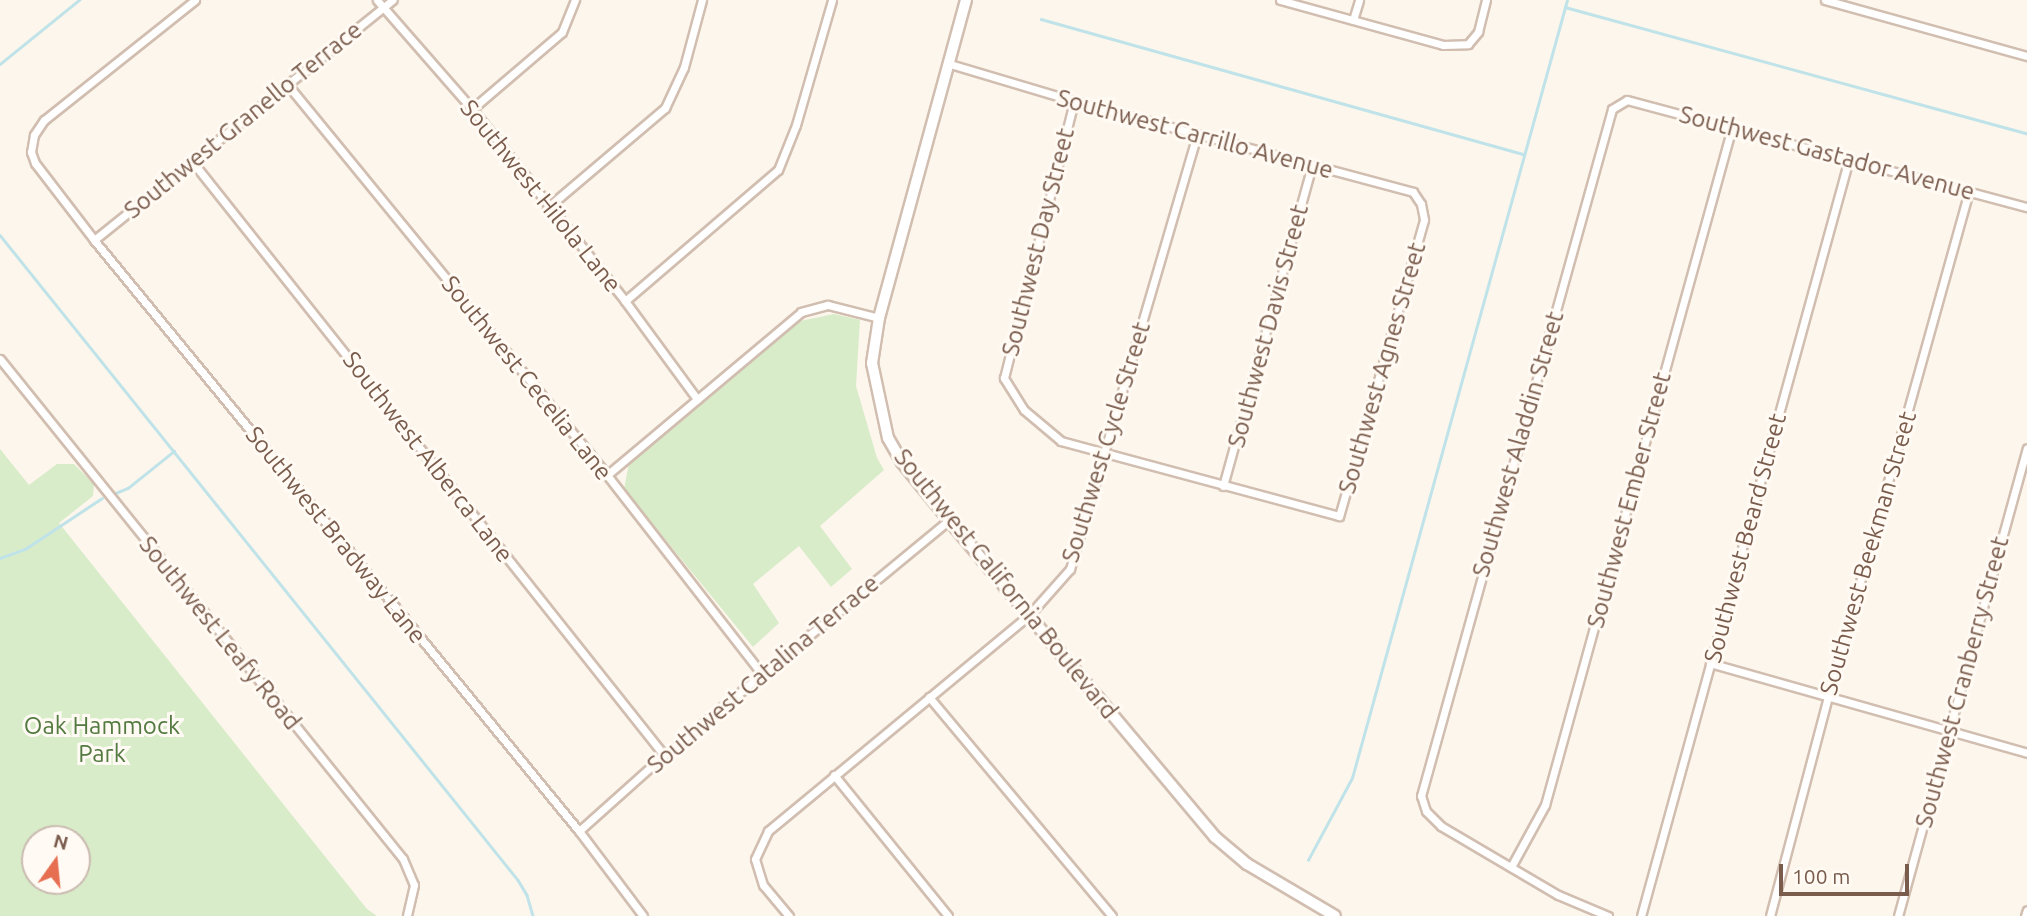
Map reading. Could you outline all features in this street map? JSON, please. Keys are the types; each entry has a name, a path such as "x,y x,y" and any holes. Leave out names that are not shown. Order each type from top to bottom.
{"street":[{"name":"Southwest Bradway Lane","path":"195,0 44,120 34,135 31,152 35,163 94,240 579,831 643,916"},
{"name":"Southwest Hilola Lane","path":"377,0 472,109 547,208 625,301 696,399"},
{"name":"Southwest Granello Terrace","path":"94,240 392,0"},
{"path":"472,109 562,32 575,0"},
{"path":"547,208 665,108 684,67 702,0"},
{"path":"625,301 778,170 796,125 832,0"},
{"name":"Southwest California Boulevard","path":"966,0 879,318 872,363 888,438 902,462 949,520 1215,837 1247,864 1335,916"},
{"path":"1280,0 1443,45 1468,44 1478,32 1486,0"},
{"path":"1353,20 1359,0"},
{"path":"1825,0 2027,56"},
{"name":"Southwest Carrillo Avenue","path":"950,64 1074,101 1413,192 1421,204 1424,220"},
{"name":"Southwest Cecelia Lane","path":"287,84 607,475 762,674"},
{"name":"Southwest Gastador Avenue","path":"1627,100 2027,207"},
{"name":"Southwest Aladdin Street","path":"1511,867 1431,819 1421,796 1612,110 1627,100"},
{"name":"Southwest Day Street","path":"1074,101 1004,378 1024,410 1060,441 1339,516"},
{"name":"Southwest Ember Street","path":"1511,867 1545,805 1732,127"},
{"name":"Southwest Cycle Street","path":"789,916 763,886 755,859 768,831 1030,614 1070,569 1197,134"},
{"name":"Southwest Beard Street","path":"1642,916 1849,159"},
{"name":"Southwest Alberca Lane","path":"191,160 664,755"},
{"name":"Southwest Davis Street","path":"1223,486 1312,165"},
{"name":"Southwest Beekman Street","path":"1770,916 1969,191"},
{"name":"Southwest Agnes Street","path":"1339,516 1424,220"},
{"path":"607,475 800,312 828,305 879,318"},
{"name":"Southwest Leafy Road","path":"0,359 403,859 414,885 407,916"},
{"name":"Southwest Cranberry Street","path":"1898,916 2027,448"},
{"name":"Southwest Catalina Terrace","path":"579,831 664,755 949,520"},
{"path":"1710,663 2027,753"},
{"path":"929,697 1112,916"},
{"path":"834,775 948,916"},
{"path":"1511,867 1571,902 1608,916"},
{"path":"2025,916 2027,910"}],"green space":[{"path":"834,314 860,320 856,386 877,458 884,470 820,526 852,569 831,587 799,546 753,584 779,623 753,647 624,489 629,463 800,321"},
{"name":"Oak Hammock Park","path":"0,449 29,485 57,464 74,464 94,484 93,496 59,523 367,909 377,916 0,916"}],"waterway":[{"path":"0,64 79,0"},
{"path":"1308,860 1352,778 1567,0"},
{"path":"1565,7 2027,133"},
{"path":"1041,19 1523,154"},
{"path":"0,235 518,880 527,895 533,916"},
{"path":"116,493 128,488 174,451"},
{"path":"0,558 25,549 102,498"}]}
